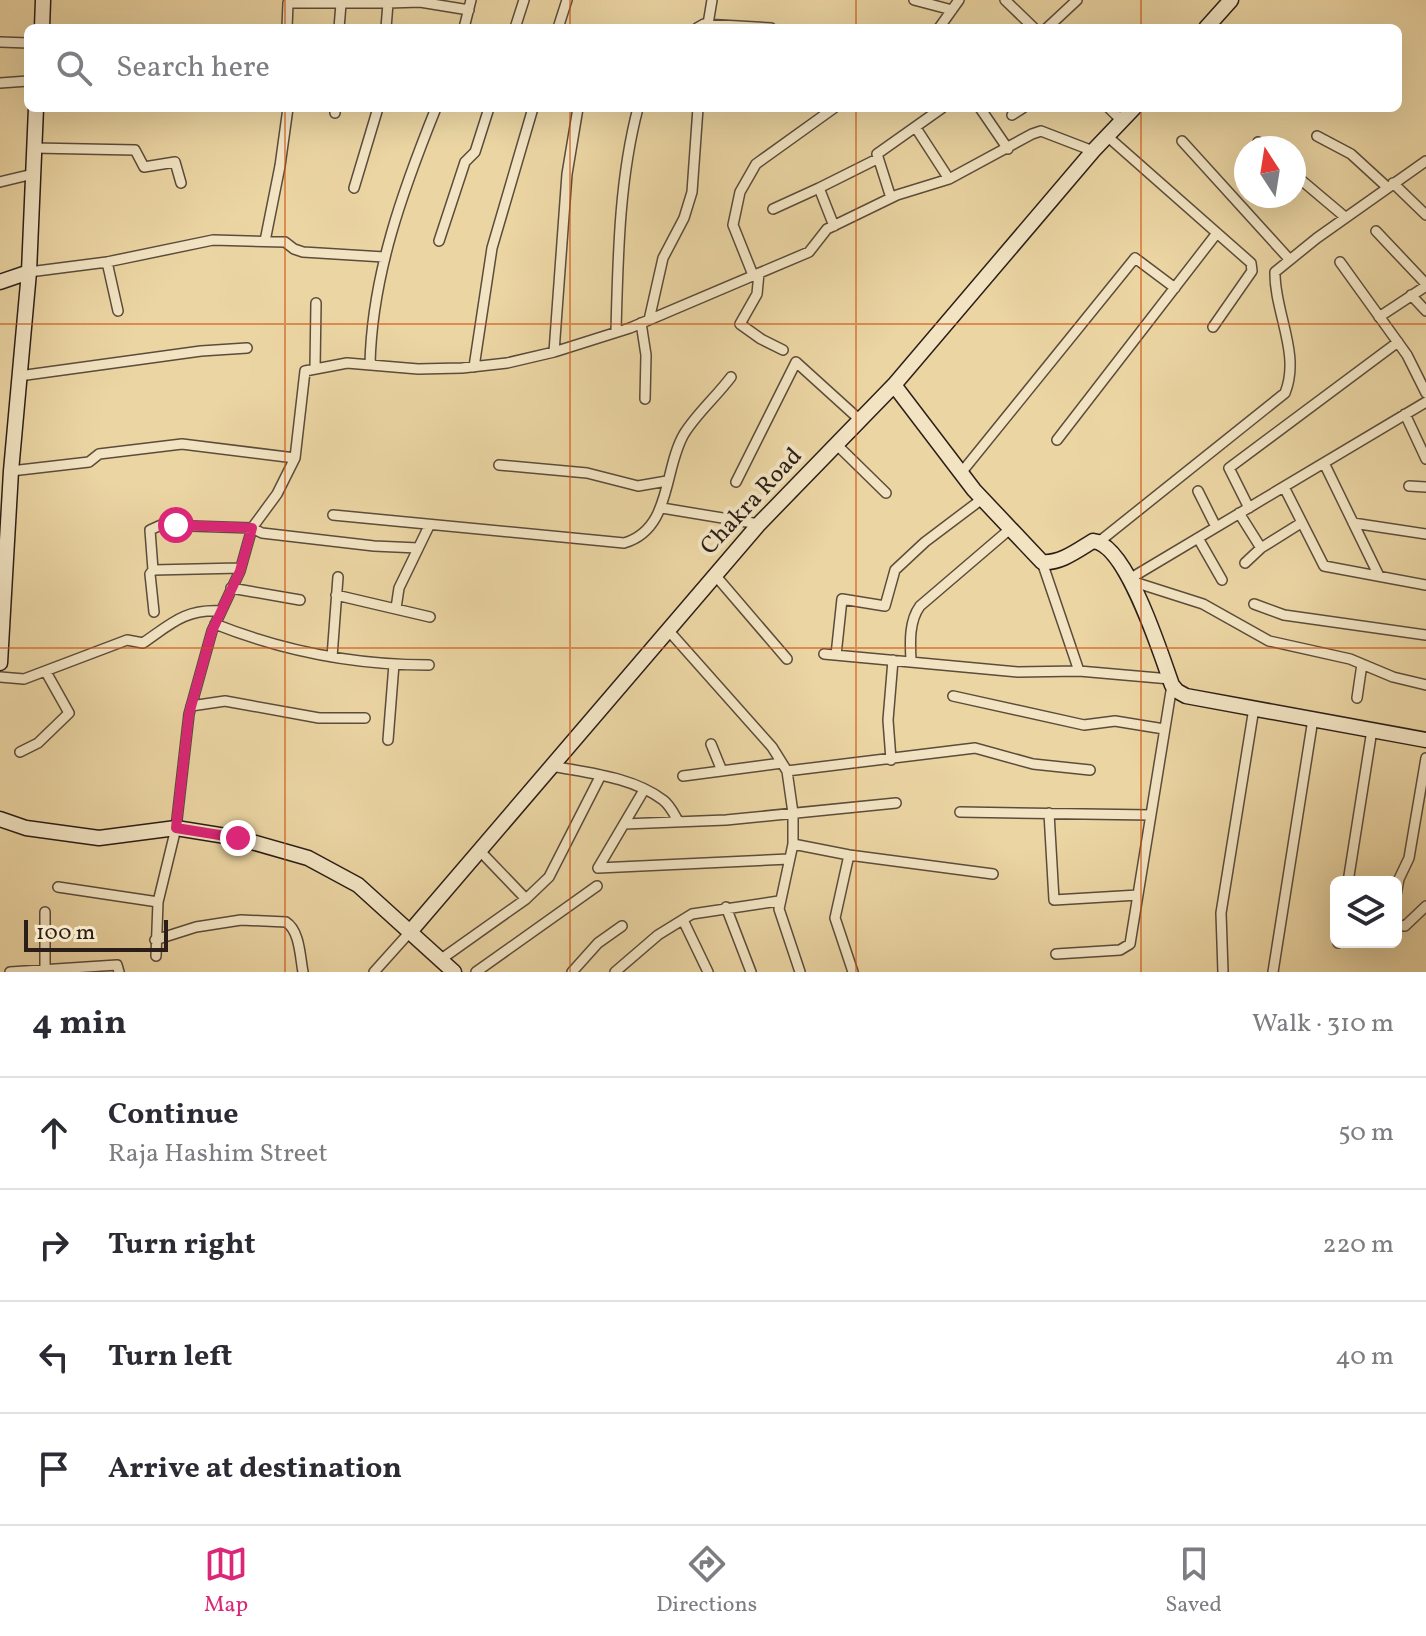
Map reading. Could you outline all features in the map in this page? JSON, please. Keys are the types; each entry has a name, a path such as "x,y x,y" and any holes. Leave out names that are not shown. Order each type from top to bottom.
{"main road":[{"path":"42,24 43,0"},
{"path":"1210,24 1231,0"},
{"path":"0,663 11,471 29,272 36,112"},
{"name":"Chakra Road","path":"409,933 759,524 894,385 1093,151 1130,112"},
{"path":"0,282 29,272"},
{"path":"894,385 982,499 1042,562 1048,563 1069,555 1093,541 1107,546 1131,581 1177,691 1186,696 1426,740"},
{"path":"0,819 26,828 99,838 176,828 238,838 308,858 358,885 454,972"}],"street":[{"path":"516,24 524,0"},
{"path":"559,24 567,0"},
{"path":"708,24 712,0"},
{"path":"914,0 952,10"},
{"path":"942,24 959,0"},
{"path":"1005,0 1030,24"},
{"path":"1051,24 1077,0"},
{"path":"287,24 288,3 420,2 470,5"},
{"path":"386,24 388,3"},
{"path":"339,24 341,4"},
{"path":"0,42 24,43"},
{"path":"0,83 24,81"},
{"path":"265,241 287,112"},
{"path":"354,188 377,112"},
{"path":"370,364 371,326 384,257 435,112"},
{"path":"439,241 465,162 475,152 488,112"},
{"path":"474,367 492,248 532,112"},
{"path":"554,352 567,174 577,112"},
{"path":"616,331 619,236 637,112"},
{"path":"645,399 645,321 663,258 684,218 692,192 698,112"},
{"path":"783,350 740,324 757,294 756,274 733,225 740,192 756,164 828,112"},
{"path":"891,198 877,154 937,112"},
{"path":"983,112 1008,149"},
{"path":"1012,115 1017,112"},
{"path":"1113,112 1122,121"},
{"path":"916,128 949,179"},
{"path":"156,956 158,902 176,828 191,706 215,624 240,568 252,528 277,494 295,458 305,371 347,363 418,369 474,367 554,352 645,321 809,252 827,229 891,198 949,179 1032,134 1041,131 1093,151"},
{"path":"1107,136 1253,267 1213,327"},
{"path":"1317,136 1351,154 1426,215"},
{"path":"1182,141 1290,260"},
{"path":"34,148 135,150 144,167 175,162 181,183"},
{"path":"773,209 877,159"},
{"path":"1100,541 1285,393 1288,384 1288,346 1275,272 1345,217 1426,161"},
{"path":"0,182 33,174"},
{"path":"1306,184 1345,217"},
{"path":"819,188 834,226"},
{"path":"1376,231 1426,285 1379,317"},
{"path":"1057,440 1217,233"},
{"path":"29,272 107,262 213,240 288,242 294,249 303,252 384,257"},
{"path":"961,473 1135,258 1175,288"},
{"path":"107,262 118,311"},
{"path":"1340,262 1407,355 1426,393"},
{"path":"1411,295 1426,311"},
{"path":"315,368 316,303"},
{"path":"1249,508 1229,468 1398,342"},
{"path":"19,376 201,351 247,348"},
{"path":"736,482 796,362 860,420"},
{"path":"333,515 624,543 637,539 662,508 667,481 682,437 731,377"},
{"path":"1426,402 1136,575 1131,581 1203,604 1269,641 1362,664 1393,677 1426,685"},
{"path":"1405,414 1426,459"},
{"path":"11,471 89,462 99,454 182,444 295,458"},
{"path":"836,444 886,493"},
{"path":"1324,463 1379,576"},
{"path":"499,465 587,473 638,486 667,481"},
{"path":"1409,486 1426,487"},
{"path":"1284,487 1324,566 1426,585"},
{"path":"1198,491 1216,527"},
{"path":"836,655 842,599 885,606 895,570 925,542 982,499"},
{"path":"662,508 759,524"},
{"path":"1239,513 1261,548"},
{"path":"1245,563 1261,548 1301,523"},
{"path":"1353,523 1426,534"},
{"path":"154,612 150,530 161,525 252,528 262,533 418,548"},
{"path":"396,608 399,588 429,526"},
{"path":"911,660 914,614 920,606 1010,529"},
{"path":"1198,538 1222,580"},
{"path":"1042,562 1079,671"},
{"path":"153,570 240,568"},
{"path":"715,575 787,659"},
{"path":"332,657 338,577"},
{"path":"231,588 300,600"},
{"path":"336,595 430,617"},
{"path":"1254,604 1284,615 1426,635"},
{"path":"0,677 24,679 127,640 143,643 183,615 198,610 221,611"},
{"path":"215,624 249,637 332,657 366,663 429,665"},
{"path":"668,630 772,747 785,767 793,813 793,844 779,909 800,972"},
{"path":"824,654 1018,672 1079,671 1171,682 1132,940 1126,948 1056,954"},
{"path":"891,760 888,720 893,660"},
{"path":"388,740 394,664"},
{"path":"1357,698 1362,664"},
{"path":"20,752 38,743 69,713 46,672"},
{"path":"953,696 1084,725 1115,721 1164,729"},
{"path":"191,706 225,701 301,716 365,718"},
{"path":"1223,972 1221,913 1254,708"},
{"path":"1273,972 1313,719"},
{"path":"1349,876 1372,730"},
{"path":"711,744 722,771"},
{"path":"683,776 891,760 975,748 1033,764 1090,770"},
{"path":"1400,876 1409,858 1426,758"},
{"path":"552,766 617,779 644,790 666,802 678,821"},
{"path":"440,960 526,899 549,877 601,775"},
{"path":"644,790 598,868 789,859"},
{"path":"624,824 896,803"},
{"path":"960,812 1151,815"},
{"path":"1049,813 1054,900 1138,895"},
{"path":"793,844 849,855 993,874"},
{"path":"479,850 526,899"},
{"path":"849,855 835,918 853,972"},
{"path":"476,972 597,886"},
{"path":"58,887 158,902"},
{"path":"615,972 658,935 692,914 779,901"},
{"path":"1402,926 1426,906"},
{"path":"726,907 751,972"},
{"path":"45,912 45,970"},
{"path":"155,940 196,927 241,920 286,922 292,926 296,936 303,972"},
{"path":"683,920 708,972"},
{"path":"572,972 598,943 622,926"},
{"path":"374,972 409,933"},
{"path":"10,972 117,965 119,972"}],"route":[{"path":"176,525 252,528 240,571 212,631 189,714 176,828 238,838"}]}
